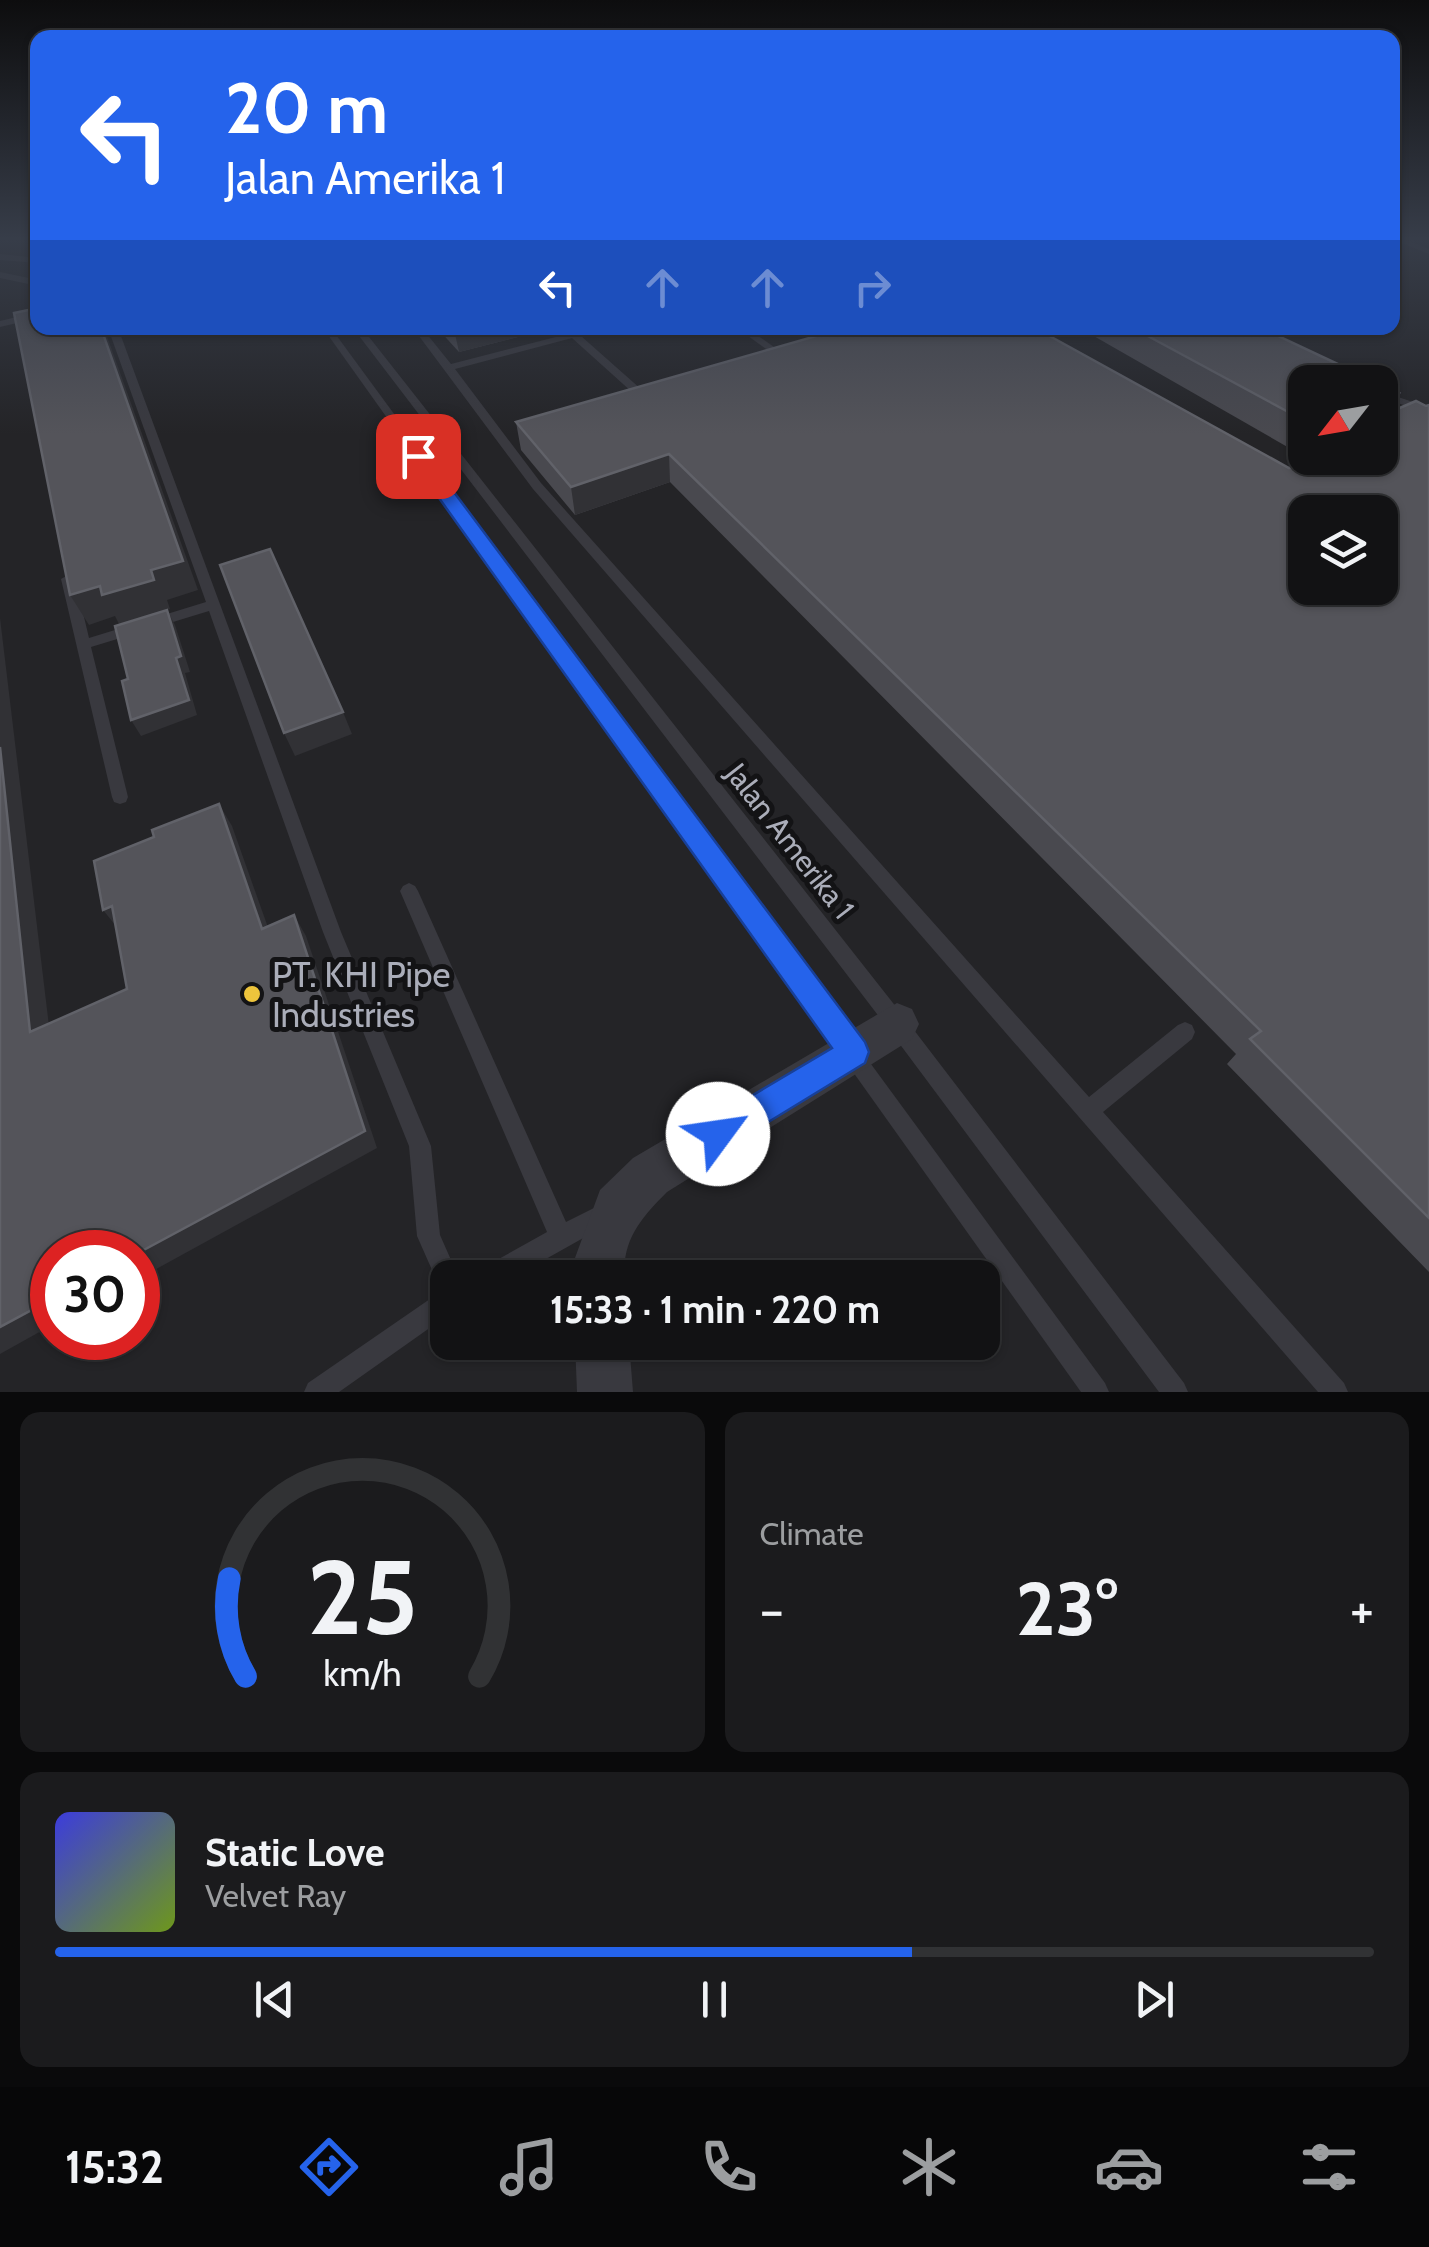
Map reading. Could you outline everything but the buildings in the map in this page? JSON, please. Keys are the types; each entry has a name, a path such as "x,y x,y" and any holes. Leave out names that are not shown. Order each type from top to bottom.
{"street":[{"path":"600,1260 617,1207 650,1175 897,1024"},
{"path":"603,1360 605,1392"}],"lane":[{"path":"0,324 30,317"},
{"path":"15,320 19,340"},
{"path":"116,335 332,932 420,1146 429,1236 439,1260"},
{"path":"331,335 854,1052 1096,1392"},
{"name":"Jalan Amerika 1","path":"363,335 897,1024 1175,1392"},
{"path":"423,335 538,486 1335,1392"},
{"path":"449,368 574,335 650,403"},
{"path":"751,335 783,357"},
{"path":"1398,399 1427,408"},
{"path":"1410,416 1427,408"},
{"path":"66,568 120,798"},
{"path":"82,644 215,604"},
{"path":"408,891 562,1237"},
{"path":"1088,1110 1184,1032"},
{"path":"520,1260 617,1207"},
{"path":"316,1392 430,1313"}],"shaded area":[{"path":"0,304 30,304 30,335 1400,335 1400,304 1429,304 1429,1392 0,1392"}],"place":[{"name":"PT. KHI Pipe Industries","path":"252,994"}],"route":[{"path":"418,456 854,1052 718,1134"}]}
